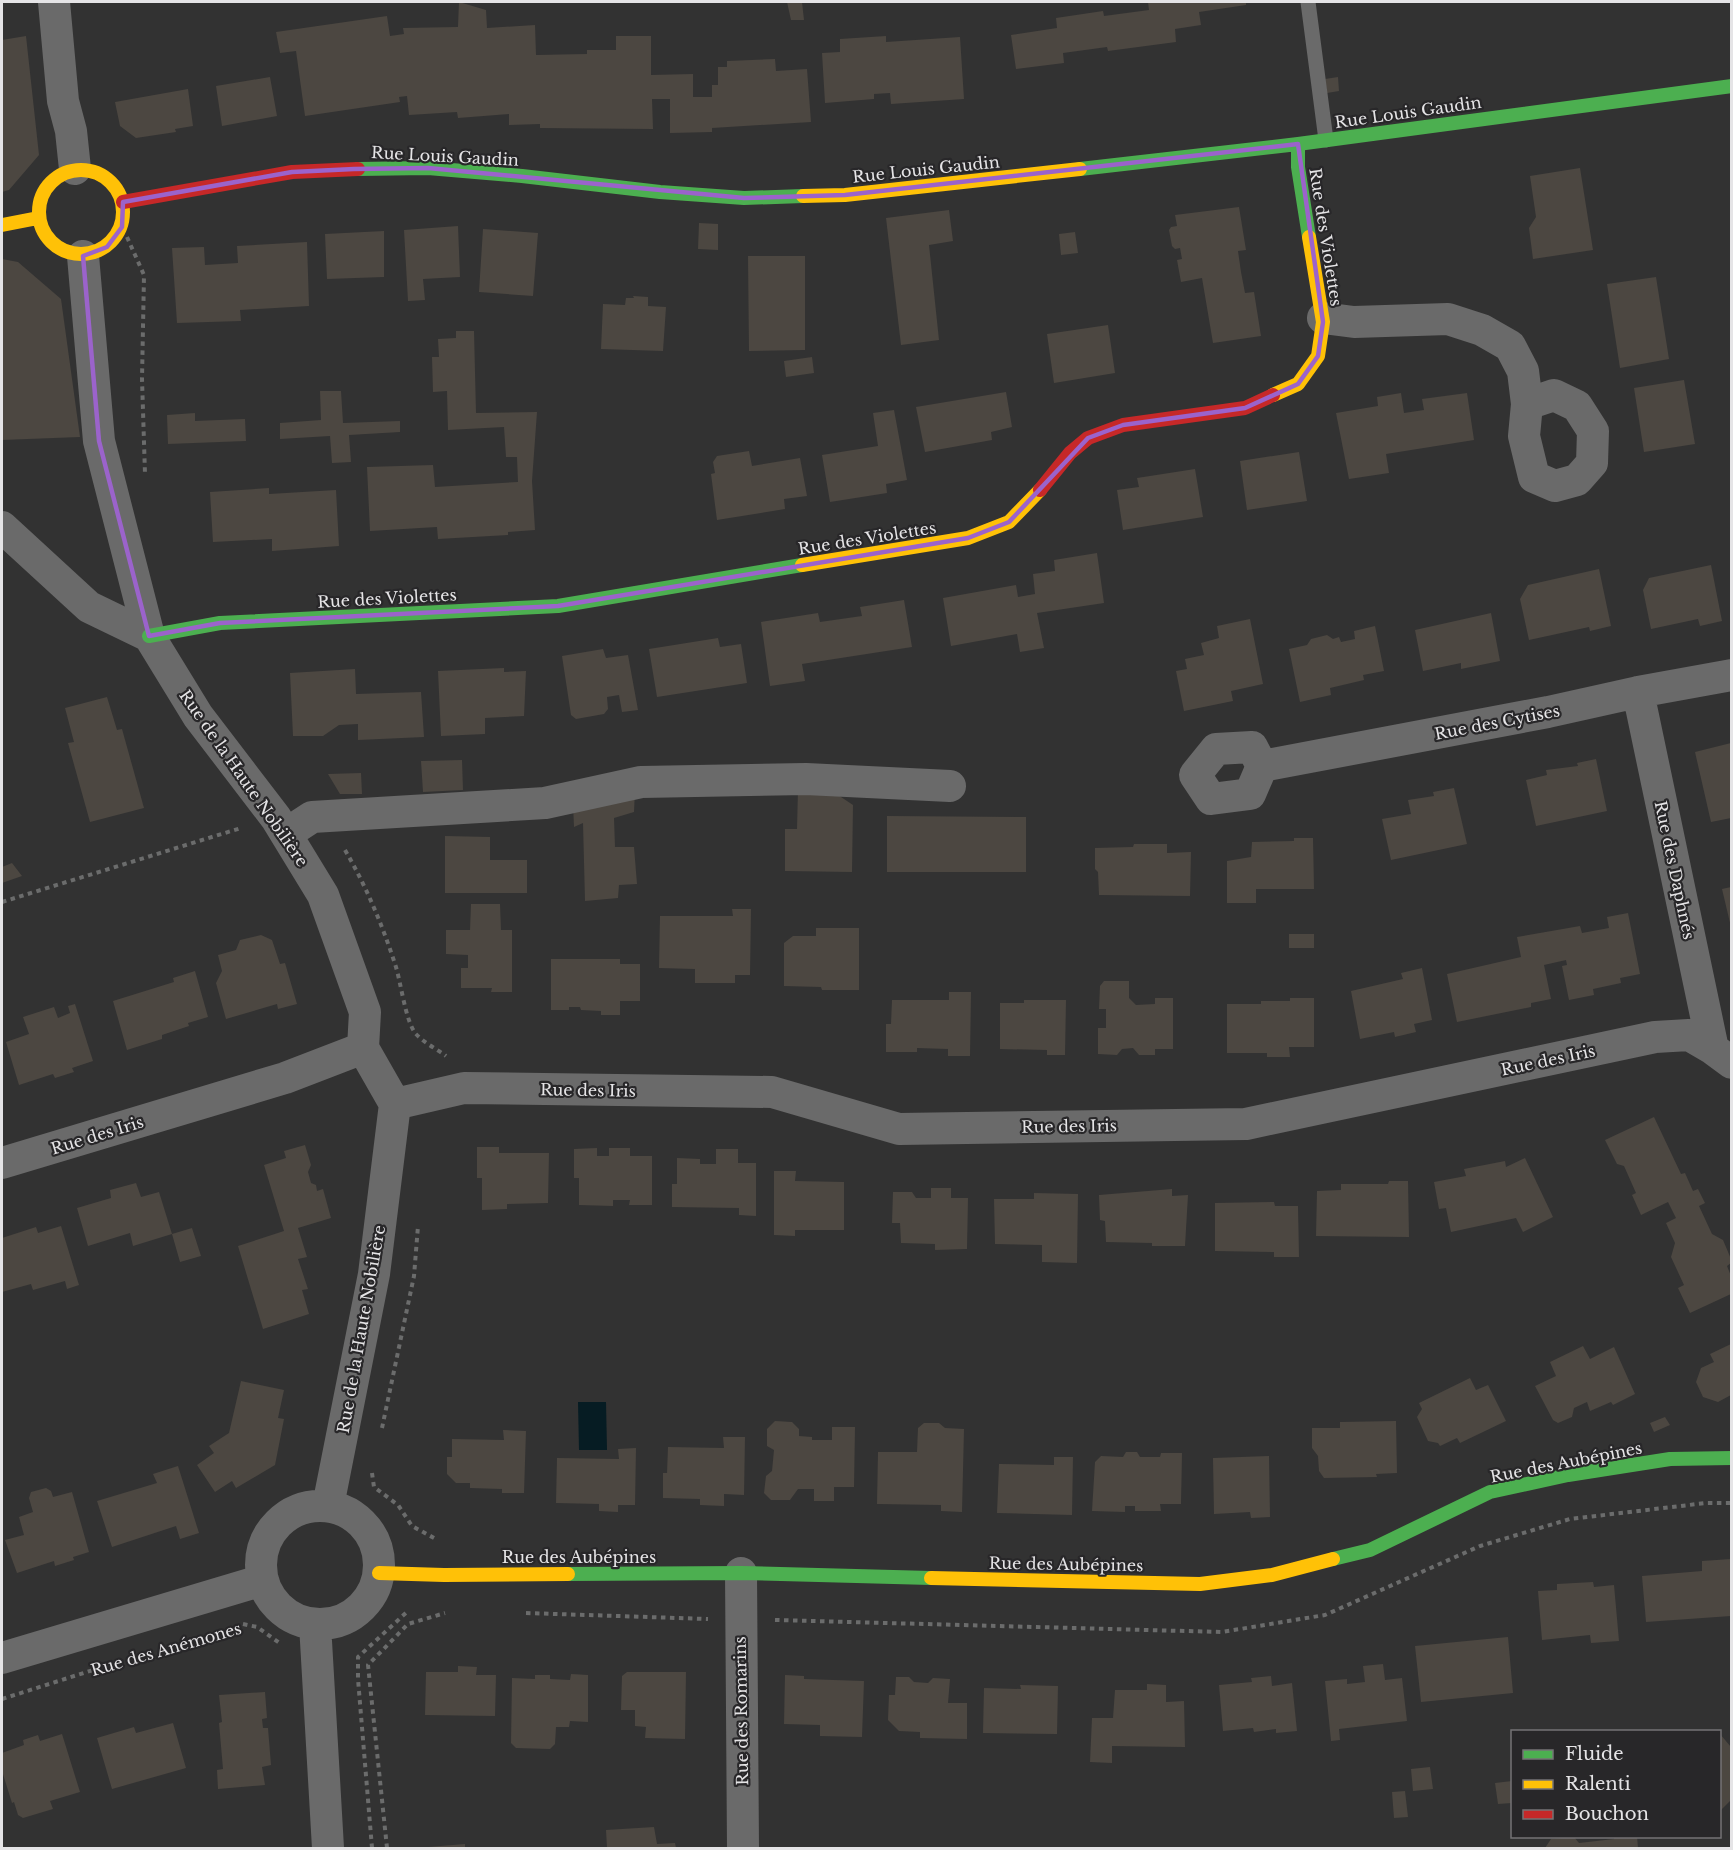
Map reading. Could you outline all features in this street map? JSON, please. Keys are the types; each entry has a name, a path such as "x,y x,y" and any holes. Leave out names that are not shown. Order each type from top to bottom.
{"street":[{"path":"54,2 63,101 71,131 75,169"},
{"name":"Rue Louis Gaudin","path":"123,202 292,172 365,168 428,168 660,192 744,198 845,195 1298,144 1731,86"},
{"name":"Rue des Violettes","path":"149,636 220,623 558,606 968,538 1009,522 1070,453 1088,438 1123,425 1245,408 1298,384 1318,356 1323,318 1298,167 1298,144"},
{"path":"75,169 96,171 113,183 123,202 122,227 107,247 83,256 62,251 46,238 38,218 41,196 54,178 75,169"},
{"path":"2,225 38,218"},
{"name":"Rue de la Haute Nobilière","path":"83,256 99,441 149,636 198,716 281,826 323,895 365,1012 363,1048"},
{"path":"1323,318 1354,322 1448,319 1482,330 1510,346 1523,371 1527,404"},
{"path":"2,527 89,608 149,636"},
{"name":"Rue des Cytises","path":"1262,766 1731,675"},
{"name":"Rue des Daphnés","path":"1638,692 1722,1056"},
{"path":"281,826 312,817 545,803 641,782 806,779 950,786"},
{"name":"Rue des Iris","path":"395,1104 464,1089 772,1092 899,1129 1246,1124 1655,1037 1689,1035 1722,1056"},
{"path":"363,1048 395,1104"},
{"name":"Rue des Iris","path":"2,1163 285,1078 363,1048"},
{"name":"Rue de la Haute Nobilière","path":"328,1506 374,1274 395,1104"},
{"name":"Rue des Aubépines","path":"379,1573 458,1575 741,1573 1200,1584 1272,1575 1370,1550 1490,1492 1568,1475 1670,1459 1731,1458"},
{"path":"328,1506 345,1511 361,1522 372,1536 379,1554 379,1573 374,1590 364,1605 350,1616 334,1623 315,1624 298,1620 282,1611 270,1597 262,1580 261,1561 265,1542 276,1526 290,1514 308,1507 328,1506"},
{"name":"Rue des Romarins","path":"741,1573 743,1848"},
{"path":"2,1658 262,1580"},
{"path":"315,1624 328,1848"}],"lane":[{"path":"1308,2 1326,140"}],"path":[{"path":"122,227 144,274 142,379 146,484"},
{"path":"2,902 281,826"},
{"name":"Rue des Anémones","path":"232,1627 243,1624 257,1627 297,1659 358,1657"},
{"name":"Rue des Anémones","path":"2,1699 123,1661"}],"highlighted area":[{"path":"1298,144 1323,322 1318,356 1298,384 1245,408 1123,425 1088,438 1009,522 968,538 558,606 220,623 149,636 99,441 83,256 107,247 122,227 123,202 292,172 428,168 744,198 845,195"}],"water":[{"path":"578,1402 606,1402 607,1450 579,1450"}],"building":[{"path":"459,2 486,10 487,28 535,25 536,55 587,54 587,50 616,50 616,36 651,36 651,75 693,74 693,97 712,97 712,85 718,85 718,67 727,67 727,61 775,59 776,71 807,69 811,122 712,128 712,132 670,133 670,99 652,99 653,129 540,128 540,124 509,125 509,114 458,118 457,112 409,115 407,96 399,97 400,102 305,116 296,51 280,53 276,32 387,16 390,36 404,34 403,28 458,27"},
{"path":"787,2 802,2 804,20 791,20"},
{"path":"1148,2 1246,2 1246,5 1199,12 1201,25 1175,29 1176,42 1108,51 1107,47 1063,53 1064,63 1016,69 1011,35 1057,28 1056,18 1103,11 1104,16 1149,10"},
{"path":"26,36 39,155 9,190 2,192 2,40"},
{"path":"886,36 886,42 960,37 964,99 891,104 890,93 874,94 874,99 825,103 822,53 840,52 840,39"},
{"path":"270,77 277,116 222,126 216,86"},
{"path":"1338,77 1339,91 1327,93 1325,79"},
{"path":"188,89 193,126 175,129 176,132 136,138 120,126 115,102"},
{"path":"1580,168 1593,250 1533,259 1529,228 1536,217 1530,176"},
{"path":"1239,207 1246,250 1238,251 1241,272 1245,293 1254,292 1261,336 1213,343 1202,278 1181,282 1177,260 1182,259 1180,248 1175,249 1172,246 1169,230 1177,226 1175,215"},
{"path":"949,210 953,241 929,245 939,340 901,345 886,218"},
{"path":"699,223 718,224 718,250 698,249"},
{"path":"458,226 460,277 423,279 425,300 408,301 404,230"},
{"path":"483,229 538,233 533,296 479,292"},
{"path":"384,231 384,277 327,279 325,234"},
{"path":"1075,232 1078,253 1061,255 1059,234"},
{"path":"307,242 309,306 240,310 241,321 177,323 172,248 204,247 205,265 238,263 237,246"},
{"path":"748,256 805,256 805,350 749,351"},
{"path":"2,259 18,262 61,299 80,437 2,440"},
{"path":"1656,277 1669,359 1620,368 1607,284"},
{"path":"633,296 648,297 648,306 666,307 663,351 601,349 603,304 625,305 626,298 634,298"},
{"path":"1108,325 1115,373 1054,383 1047,334"},
{"path":"456,331 474,331 476,413 537,412 532,481 535,530 508,532 508,535 438,539 437,527 370,531 367,467 433,465 435,487 518,482 517,457 506,457 504,427 448,430 447,391 433,392 432,357 439,357 438,339 456,338"},
{"path":"812,357 814,373 786,377 784,361"},
{"path":"1684,380 1695,444 1644,452 1634,388"},
{"path":"320,391 341,391 343,423 400,421 400,432 349,435 351,462 332,463 330,436 280,439 280,423 321,420"},
{"path":"1006,392 1012,427 991,432 992,440 925,452 916,407"},
{"path":"1401,393 1404,413 1424,410 1422,399 1467,393 1474,440 1386,454 1389,473 1349,479 1336,413 1378,406 1377,397"},
{"path":"894,410 907,480 886,484 887,493 830,502 822,455 878,446 873,413"},
{"path":"195,413 195,421 245,419 246,441 168,444 167,415"},
{"path":"749,451 752,466 800,458 807,496 784,499 785,509 717,520 711,474 715,473 713,462 717,456"},
{"path":"1299,452 1307,501 1247,510 1240,461"},
{"path":"1195,469 1203,517 1123,530 1117,490 1139,487 1137,478"},
{"path":"269,488 269,494 336,490 339,546 272,551 272,539 213,542 210,492"},
{"path":"1097,553 1104,603 1037,613 1044,648 1020,652 1017,634 951,646 943,598 1016,585 1018,597 1035,594 1033,574 1055,571 1054,560"},
{"path":"1711,565 1722,621 1700,626 1698,619 1651,629 1643,590 1649,578"},
{"path":"1599,569 1611,626 1590,631 1589,627 1529,640 1520,599 1528,585"},
{"path":"904,600 912,647 802,664 805,681 770,686 761,622 818,613 820,622 862,616 860,607"},
{"path":"1491,613 1500,661 1461,669 1461,663 1423,671 1415,630"},
{"path":"1250,619 1263,684 1231,691 1233,701 1184,711 1176,671 1187,669 1185,659 1204,655 1201,643 1219,638 1217,626"},
{"path":"1375,626 1384,671 1363,675 1364,680 1330,688 1331,695 1300,702 1289,649 1307,645 1311,639 1327,635 1333,639 1339,637 1341,642 1355,639 1354,631"},
{"path":"718,638 720,647 741,644 747,683 657,697 649,649"},
{"path":"603,649 606,658 628,655 638,710 622,712 619,695 607,697 608,709 604,714 576,719 571,715 562,656"},
{"path":"504,668 504,672 526,671 524,716 485,718 485,734 441,736 438,671"},
{"path":"355,669 356,694 421,692 424,737 358,740 358,724 339,725 323,736 293,736 290,673"},
{"path":"107,697 117,730 122,729 144,808 90,822 68,743 74,742 65,708"},
{"path":"1731,743 1731,818 1711,822 1695,752"},
{"path":"1596,759 1607,811 1536,826 1526,780 1547,775 1546,770 1578,766 1577,763"},
{"path":"462,760 463,790 423,792 421,761"},
{"path":"361,773 362,794 340,794 328,774"},
{"path":"1454,788 1467,844 1391,860 1382,819 1411,814 1408,800 1434,796 1433,792"},
{"path":"798,789 829,789 853,805 852,872 785,871 785,829 797,829"},
{"path":"635,790 634,812 614,818 615,847 634,847 637,884 619,885 618,898 585,901 583,823 574,827 573,804"},
{"path":"887,816 1026,817 1026,872 887,872"},
{"path":"445,836 490,837 490,860 527,860 527,893 445,893"},
{"path":"1294,838 1313,838 1314,889 1256,889 1256,903 1227,903 1227,861 1251,857 1252,842 1294,841"},
{"path":"1134,844 1167,844 1167,853 1191,852 1190,896 1099,895 1095,848 1133,847"},
{"path":"12,863 22,876 2,883 2,867"},
{"path":"1731,887 1731,927 1722,889"},
{"path":"471,904 500,904 501,930 512,930 512,992 491,992 492,988 461,988 461,968 468,968 468,955 446,954 446,930 470,930"},
{"path":"732,909 751,909 750,975 735,975 735,983 695,983 695,969 659,968 660,916 733,916"},
{"path":"1628,913 1640,974 1620,978 1621,983 1593,989 1594,995 1569,1000 1562,966 1567,965 1566,960 1544,965 1551,999 1531,1003 1531,1007 1457,1022 1447,974 1521,957 1517,937 1580,926 1582,933 1609,928 1607,917"},
{"path":"816,928 859,928 859,990 822,990 821,987 784,986 784,943 793,936 816,936"},
{"path":"1289,934 1314,934 1314,948 1289,948"},
{"path":"261,935 272,940 280,964 285,963 297,1004 278,1009 277,1004 226,1019 216,983 222,971 218,955 236,950 240,940"},
{"path":"551,959 620,959 620,964 640,964 640,1001 620,1001 620,1015 601,1015 601,1011 581,1010 580,1007 569,1007 569,1010 551,1010"},
{"path":"1422,968 1432,1020 1414,1024 1416,1032 1395,1037 1394,1032 1360,1039 1351,991 1403,979 1401,973"},
{"path":"195,971 208,1017 162,1035 162,1039 127,1050 113,1001 174,982 173,978"},
{"path":"1104,981 1129,981 1129,998 1136,1005 1155,1004 1155,998 1173,998 1173,1049 1155,1049 1155,1055 1139,1055 1133,1048 1122,1049 1117,1055 1098,1054 1098,1028 1106,1028 1106,1009 1099,1009 1100,986"},
{"path":"949,992 971,992 970,1056 948,1056 948,1049 917,1048 917,1052 886,1052 886,1024 891,1024 892,1000 949,1000"},
{"path":"1290,998 1314,998 1314,1047 1289,1047 1290,1057 1267,1057 1267,1053 1227,1053 1227,1004 1261,1004 1261,1001 1290,1001"},
{"path":"1024,1000 1066,1000 1065,1055 1047,1055 1047,1050 1000,1049 1000,1003 1024,1003"},
{"path":"75,1004 93,1061 72,1068 74,1072 55,1078 53,1074 19,1085 6,1042 29,1034 23,1017 54,1007 58,1018 70,1013 68,1006"},
{"path":"1654,1117 1681,1174 1685,1173 1693,1191 1698,1189 1705,1203 1699,1206 1712,1234 1723,1240 1731,1259 1731,1263 1727,1266 1731,1276 1731,1294 1690,1313 1678,1288 1684,1285 1671,1257 1675,1243 1666,1223 1676,1218 1668,1202 1641,1215 1632,1195 1636,1193 1624,1166 1617,1164 1605,1140"},
{"path":"305,1145 311,1165 308,1172 311,1183 316,1185 317,1191 323,1189 331,1218 298,1228 307,1257 298,1259 308,1289 302,1290 309,1314 263,1329 238,1246 284,1231 264,1165 286,1158 284,1151"},
{"path":"477,1147 499,1147 499,1153 549,1153 548,1203 507,1204 507,1209 482,1210 482,1178 477,1178"},
{"path":"597,1148 597,1156 609,1156 609,1148 630,1148 630,1156 652,1156 652,1205 629,1205 630,1200 613,1200 613,1206 579,1205 579,1178 574,1178 574,1149"},
{"path":"716,1149 738,1149 738,1163 756,1163 756,1216 739,1215 739,1208 672,1207 672,1184 677,1184 677,1158 700,1159 700,1164 716,1164"},
{"path":"1525,1158 1553,1217 1523,1232 1516,1218 1451,1232 1446,1208 1439,1209 1434,1182 1466,1176 1464,1169 1505,1161 1506,1167"},
{"path":"774,1171 796,1171 795,1181 844,1182 844,1230 795,1230 795,1236 774,1235"},
{"path":"1389,1181 1408,1181 1409,1237 1316,1236 1317,1191 1341,1190 1341,1184 1388,1184"},
{"path":"136,1183 141,1197 159,1192 172,1234 133,1246 130,1233 88,1246 77,1208 111,1198 110,1190"},
{"path":"931,1188 951,1188 951,1198 968,1198 967,1249 935,1250 935,1244 901,1243 900,1223 892,1223 893,1192 912,1192 916,1198 931,1198"},
{"path":"1172,1189 1172,1196 1188,1195 1185,1246 1106,1242 1105,1221 1100,1220 1099,1195"},
{"path":"1034,1193 1078,1194 1077,1263 1042,1262 1042,1245 995,1244 994,1199 1034,1199"},
{"path":"1274,1202 1275,1206 1298,1206 1299,1257 1274,1257 1274,1252 1215,1251 1215,1203"},
{"path":"61,1226 79,1285 67,1289 65,1281 33,1290 31,1284 2,1292 2,1238 36,1227 38,1233"},
{"path":"192,1228 201,1256 180,1262 172,1234"},
{"path":"1731,1344 1731,1395 1718,1402 1703,1397 1696,1382 1701,1368 1714,1362 1710,1354"},
{"path":"1583,1346 1590,1359 1614,1347 1635,1394 1613,1405 1611,1402 1590,1411 1587,1402 1574,1408 1572,1417 1558,1423 1553,1420 1535,1386 1556,1376 1550,1362"},
{"path":"1470,1378 1476,1390 1488,1385 1506,1421 1460,1443 1457,1438 1440,1446 1438,1443 1428,1441 1417,1417 1422,1409 1419,1403"},
{"path":"241,1381 284,1390 278,1418 284,1419 275,1465 236,1488 232,1481 215,1492 197,1465 214,1453 209,1446 229,1433"},
{"path":"1665,1417 1670,1425 1654,1432 1650,1423"},
{"path":"775,1421 792,1422 799,1429 799,1436 812,1437 812,1440 832,1440 832,1427 855,1427 854,1487 834,1487 834,1501 814,1501 814,1489 798,1489 790,1500 771,1500 764,1493 766,1476 772,1471 774,1450 767,1446 767,1429"},
{"path":"1396,1421 1397,1473 1376,1474 1377,1477 1324,1478 1319,1471 1318,1456 1312,1448 1312,1428 1340,1428 1340,1422"},
{"path":"924,1423 939,1423 945,1428 964,1429 962,1512 941,1511 941,1505 877,1504 878,1452 917,1452 918,1428"},
{"path":"503,1430 526,1431 524,1493 502,1493 502,1489 470,1488 470,1483 456,1483 447,1474 447,1457 452,1457 452,1439 504,1440"},
{"path":"723,1437 745,1437 744,1495 724,1494 724,1506 700,1505 700,1499 663,1498 663,1473 667,1473 668,1447 724,1448"},
{"path":"636,1448 635,1505 618,1505 618,1512 599,1511 599,1504 556,1503 557,1458 619,1459 618,1449"},
{"path":"1126,1452 1137,1452 1140,1457 1160,1457 1161,1453 1182,1453 1181,1504 1160,1504 1161,1511 1135,1511 1135,1506 1125,1506 1125,1512 1092,1511 1095,1462 1101,1456 1123,1457"},
{"path":"1269,1456 1270,1517 1251,1518 1250,1512 1214,1514 1213,1458"},
{"path":"1054,1457 1073,1457 1072,1515 997,1513 999,1464 1054,1465"},
{"path":"178,1466 199,1533 180,1539 176,1526 112,1547 97,1501 157,1483 153,1474"},
{"path":"46,1488 51,1491 53,1497 72,1492 89,1552 55,1566 54,1561 17,1573 5,1540 24,1535 19,1517 33,1512 29,1498 31,1492"},
{"path":"1731,1559 1731,1616 1646,1622 1642,1576 1702,1571 1702,1561"},
{"path":"1593,1582 1594,1587 1614,1585 1619,1641 1591,1643 1590,1635 1542,1640 1538,1591 1557,1590 1557,1584"},
{"path":"1508,1637 1513,1693 1421,1702 1415,1646"},
{"path":"1383,1664 1385,1680 1402,1678 1407,1721 1339,1729 1340,1740 1331,1741 1325,1681 1347,1679 1347,1684 1365,1682 1363,1666"},
{"path":"458,1666 477,1667 476,1675 496,1675 495,1716 425,1715 426,1672 458,1672"},
{"path":"627,1672 686,1672 685,1739 645,1738 646,1727 635,1726 635,1710 621,1710 622,1676"},
{"path":"571,1674 588,1675 588,1722 570,1721 569,1727 556,1727 555,1744 550,1749 516,1748 511,1743 512,1678 535,1679 535,1675 550,1675 550,1679 570,1680"},
{"path":"785,1675 804,1676 804,1679 864,1681 862,1737 820,1736 820,1725 784,1724"},
{"path":"1271,1676 1272,1686 1292,1683 1297,1731 1276,1733 1276,1729 1254,1732 1253,1728 1223,1731 1219,1685 1252,1682 1251,1678"},
{"path":"896,1677 909,1677 914,1682 928,1683 933,1678 950,1679 948,1703 967,1703 967,1739 920,1738 920,1732 899,1731 888,1720 889,1695 895,1695"},
{"path":"1147,1684 1166,1685 1166,1702 1184,1701 1185,1747 1112,1746 1112,1763 1090,1762 1092,1718 1113,1718 1115,1690 1147,1690"},
{"path":"1020,1685 1058,1686 1057,1734 983,1733 984,1688 1021,1689"},
{"path":"265,1692 267,1718 262,1719 263,1728 268,1728 271,1765 262,1767 265,1785 218,1789 217,1770 223,1769 219,1695"},
{"path":"173,1723 186,1768 112,1789 97,1738 134,1727 136,1733"},
{"path":"62,1734 80,1792 50,1801 53,1809 23,1818 18,1815 14,1802 12,1803 2,1771 2,1753 24,1745 23,1740 38,1735 40,1741"},
{"path":"1721,1735 1731,1747 1731,1800 1721,1810"},
{"path":"1430,1767 1433,1789 1413,1791 1411,1769"},
{"path":"1511,1781 1511,1803 1498,1804 1495,1783"},
{"path":"1405,1791 1408,1817 1394,1818 1392,1792"},
{"path":"654,1827 657,1844 675,1843 676,1848 607,1848 606,1830"},
{"path":"1575,1838 1579,1843 1637,1838 1638,1848 1545,1848 1551,1839"},
{"path":"465,1844 465,1848 428,1847"}],"traffic: fast":[{"path":"1080,169 1298,144 1732,86"},
{"path":"1298,144 1298,167 1309,237"},
{"path":"358,169 428,168 660,192 744,198 803,196"},
{"path":"149,636 220,623 558,606 802,565"},
{"path":"1333,1559 1370,1550 1490,1492 1568,1475 1670,1459 1732,1458"},
{"path":"568,1574 741,1573 931,1578"}],"traffic: slow":[{"path":"803,196 845,195 1080,169"},
{"path":"73,170 89,170 105,177 116,188 123,204 123,212 120,228 111,242 89,254 73,254 57,247 46,236 39,220 39,204 46,188 57,177 73,170"},
{"path":"2,225 38,218"},
{"path":"1273,395 1298,384 1318,356 1323,322 1309,237"},
{"path":"802,565 968,538 1009,522 1040,490"},
{"path":"931,1578 1200,1584 1272,1575 1333,1559"},
{"path":"379,1573 568,1574"}],"traffic: jam":[{"path":"123,202 292,172 358,169"},
{"path":"1040,490 1070,453 1088,438 1123,425 1245,408 1273,395"}]}
